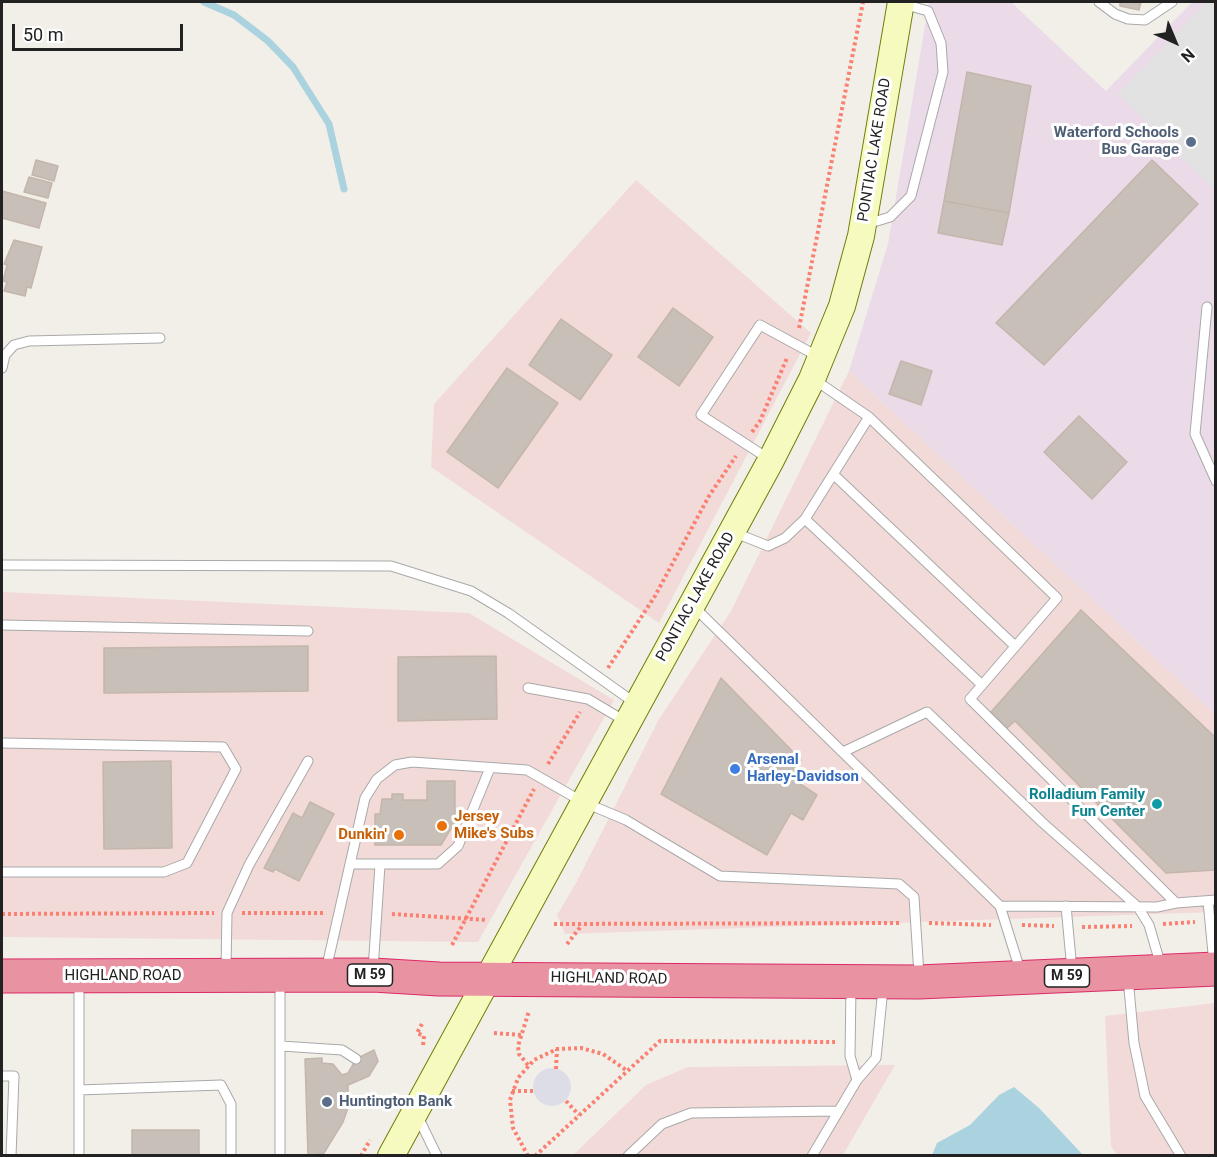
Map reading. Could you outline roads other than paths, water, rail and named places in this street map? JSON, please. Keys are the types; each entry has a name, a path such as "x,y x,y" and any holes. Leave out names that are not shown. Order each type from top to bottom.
{"highway":[{"name":"HIGHLAND ROAD","path":"2,976 373,975 919,982 1215,969"}],"street":[{"name":"PONTIAC LAKE ROAD","path":"391,1155 771,460 817,368 847,288 864,219 901,2"}],"lane":[{"path":"864,219 877,221 890,218 911,196 943,72 941,43 928,11 901,2"},
{"path":"1099,2 1115,14 1128,19 1145,20 1172,2"},
{"path":"1207,307 1195,434 1215,480"},
{"path":"771,460 701,415 760,325 793,343 1057,598 970,699 1176,903"},
{"path":"2,368 5,356 14,345 29,341 160,338"},
{"path":"732,532 768,546 785,538 805,519 869,417"},
{"path":"833,474 1015,646"},
{"path":"805,519 981,684"},
{"path":"2,565 391,566 471,591 508,613 601,680 632,713"},
{"path":"692,604 1000,906 1022,976"},
{"path":"2,625 309,631"},
{"path":"528,688 588,699 632,713"},
{"path":"843,752 927,712 1043,823 1138,907 1149,925 1163,972"},
{"path":"2,742 223,747 236,769 187,863 164,872 2,872"},
{"path":"226,976 227,913 249,865 308,761"},
{"path":"324,976 365,798 377,779 395,765 412,762 528,770 584,802 626,820 720,876 899,884 914,897 919,982"},
{"path":"351,864 438,864 458,846 490,768"},
{"path":"373,975 380,865"},
{"path":"1000,906 1157,907 1176,903 1212,901 1215,969"},
{"path":"1066,906 1073,975"},
{"path":"1128,973 1134,1043 1144,1096 1180,1155"},
{"path":"280,975 280,1155"},
{"path":"79,976 79,1155"},
{"path":"851,981 850,1056 857,1080"},
{"path":"812,1155 857,1080 876,1058 883,982"},
{"path":"281,1046 342,1050 356,1059"},
{"path":"2,1076 14,1076 11,1155"},
{"path":"79,1090 221,1085 231,1104 231,1155"},
{"path":"415,1111 437,1155"},
{"path":"628,1155 662,1124 691,1113 838,1111"}],"water":[{"path":"1014,1087 1039,1108 1083,1155 932,1155 937,1143 970,1125 999,1095"}],"waterway":[{"path":"204,2 234,15 268,41 293,67 329,124 344,189"}],"place":[{"name":"Waterford Schools Bus Garage","path":"1191,142"},
{"name":"Arsenal Harley-Davidson","path":"735,769"},
{"name":"Rolladium Family Fun Center","path":"1157,804"},
{"name":"Jersey Mike's Subs","path":"442,826"},
{"name":"Dunkin'","path":"399,835"},
{"name":"Huntington Bank","path":"327,1102"}]}
